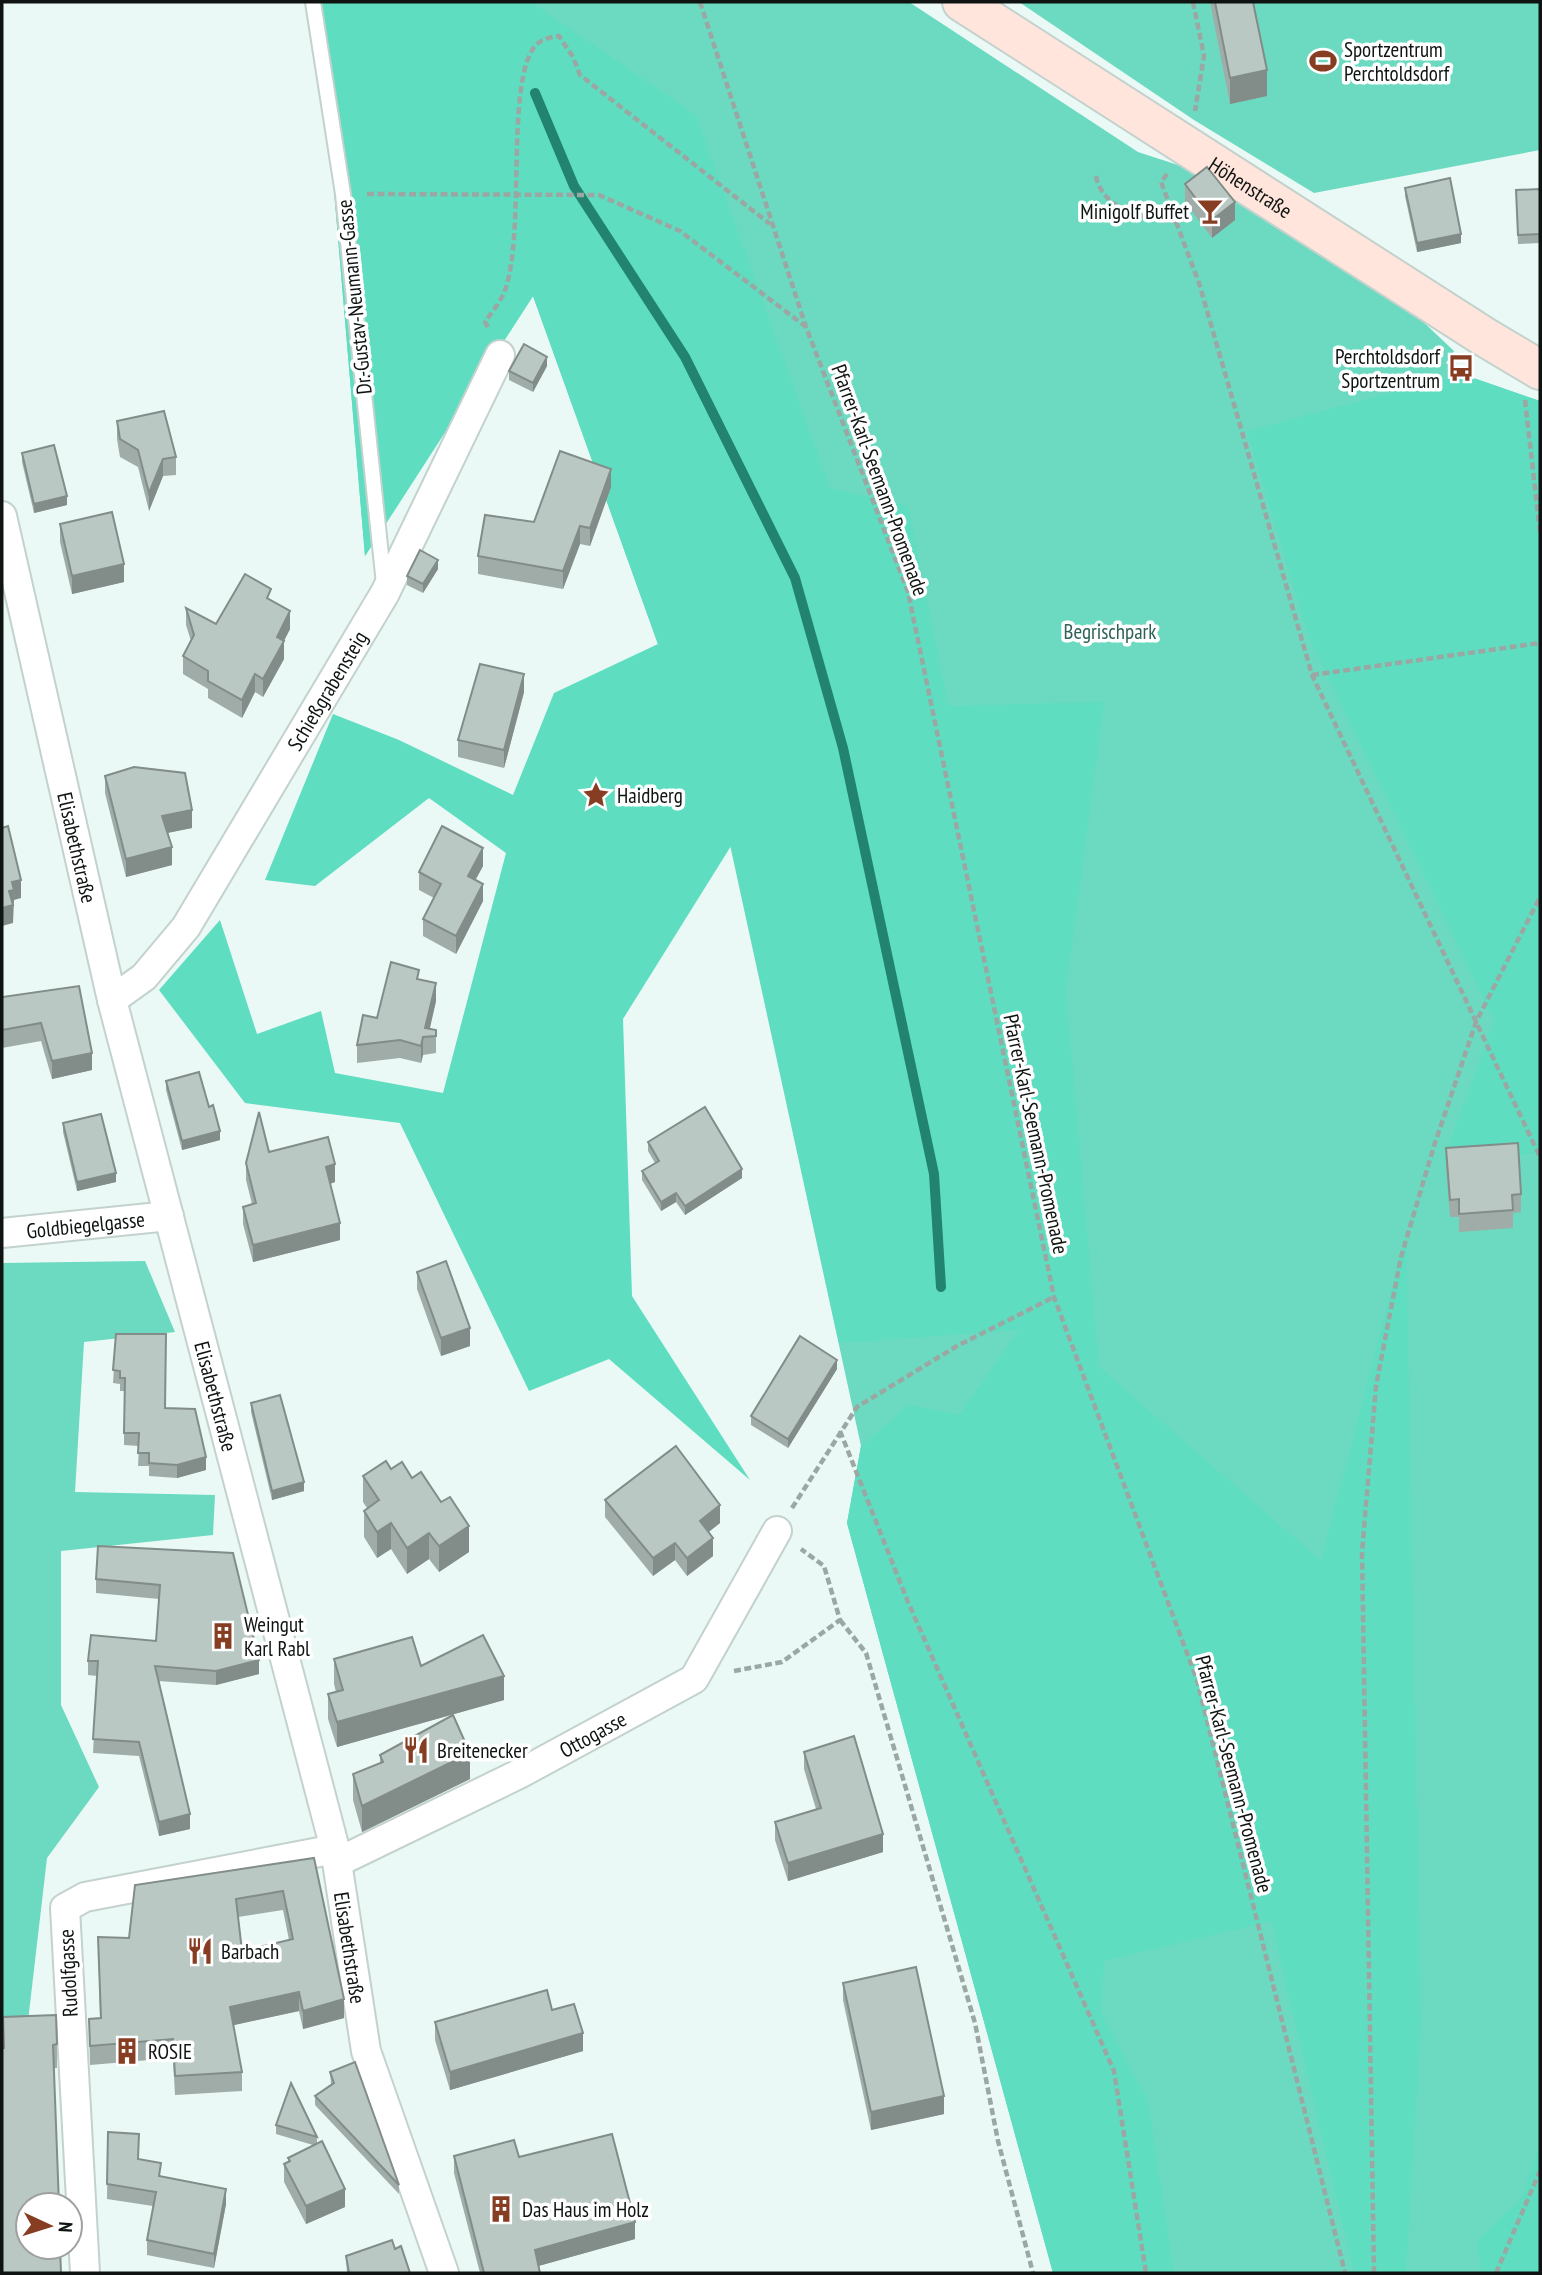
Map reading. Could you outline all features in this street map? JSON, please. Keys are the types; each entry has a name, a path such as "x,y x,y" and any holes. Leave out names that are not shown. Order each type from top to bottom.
{"street":[{"name":"Höhenstraße","path":"962,2 1530,364"},
{"name":"Schießgrabensteig","path":"112,1000 144,977 186,927 385,593 500,355"},
{"name":"Elisabethstraße","path":"2,516 112,1000 337,1855 366,2050 444,2273"},
{"name":"Goldbiegelgasse","path":"2,1233 169,1216"},
{"path":"694,1679 777,1531"},
{"name":"Ottogasse","path":"337,1855 521,1773 694,1679"},
{"name":"Rudolfgasse","path":"85,2273 65,1908 85,1897 337,1855"}],"lane":[{"name":"Dr.-Gustav-Neumann-Gasse","path":"313,2 343,194 385,593"}],"path":[{"name":"Pfarrer-Karl-Seemann-Promenade","path":"700,2 806,327 908,592 1054,1297 1197,1681 1345,2273"},
{"path":"1193,2 1204,56 1189,147 1161,182 1199,283 1312,676 1540,1157"},
{"path":"500,355 485,322 505,290 517,192 520,86 535,46 548,37 559,36 573,57 580,75 771,224"},
{"path":"1096,176 1099,191 1104,198 1131,212 1176,221"},
{"path":"343,194 517,192 599,195 680,231 806,327"},
{"path":"1182,237 1190,234"},
{"path":"1530,364 1540,532"},
{"path":"1312,676 1540,643"},
{"path":"1374,2273 1367,1955 1364,1538 1376,1387 1401,1257 1476,1022 1540,897"},
{"path":"1533,1142 1540,1143"},
{"path":"1033,2273 998,2141 967,1997 866,1653 840,1620 824,1566 777,1531 857,1407 957,1346 1054,1297"},
{"path":"840,1431 913,1615 1114,2071 1146,2273"},
{"path":"694,1679 782,1662 840,1620"},
{"path":"1496,2273 1529,2204 1540,2171"}],"green space":[{"name":"Begrischpark","path":"318,2 909,2 1138,152 1181,166 1399,299 1454,351 1446,363 1462,374 1540,401 1540,2273 1053,2273 847,1523 861,1446 730,845 533,296 365,556"},
{"path":"318,2 531,2 696,115 830,488 908,506 948,706 1104,702 1066,992 1099,1367 1321,1561 1406,1235 1421,2024 1406,2273 1354,2273 1271,1921 1104,1961 1101,2013 1148,2101 1174,2273 1053,2273 847,1523 861,1446 909,1405 959,1415 1019,1330 839,1343 731,846 623,1019 632,1296 750,1480 609,1359 529,1391 400,1123 245,1103 159,990 220,920 257,1034 321,1011 335,1073 443,1093 506,853 429,798 315,886 265,880 333,714 399,740 513,795 554,693 658,644 533,296 365,556"},
{"name":"Sportzentrum Perchtoldsdorf","path":"1019,2 1540,2 1540,150 1314,193 1194,120"},
{"path":"1462,374 1540,401 1540,1153 1443,1162 1494,1020 1309,638 1247,431"},
{"path":"145,1261 175,1332 84,1342 75,1492 215,1495 213,1535 61,1551 61,1705 99,1787 47,1858 28,2021 2,2021 2,1263"},
{"path":"1540,2144 1540,2273 1482,2273 1477,2241 1520,2200"}],"building":[{"path":"1215,2 1253,2 1267,70 1230,78"},
{"path":"1207,167 1235,202 1212,220 1185,184"},
{"path":"1450,178 1461,234 1417,243 1405,188"},
{"path":"1540,189 1540,234 1518,235 1516,190"},
{"path":"524,344 547,357 533,383 509,371"},
{"path":"164,411 176,457 163,459 149,493 138,450 120,439 117,421"},
{"path":"54,445 67,496 34,504 22,453"},
{"path":"560,451 611,469 590,528 580,526 563,571 478,556 485,515 534,522"},
{"path":"112,512 124,564 72,576 60,524"},
{"path":"420,550 438,560 423,584 407,576"},
{"path":"245,574 271,589 267,598 290,611 277,637 284,641 263,679 255,674 242,700 208,681 208,671 183,656 194,635 186,608 216,624"},
{"path":"480,664 524,674 504,750 458,740"},
{"path":"134,767 185,773 192,810 162,816 172,847 126,859 105,776"},
{"path":"8,826 21,880 12,882 14,890 9,891 13,905 2,908 2,828"},
{"path":"442,826 483,848 468,876 483,884 456,936 423,919 441,884 419,872"},
{"path":"391,962 419,970 417,979 436,983 425,1028 436,1030 436,1036 423,1037 421,1046 400,1040 357,1045 363,1015 377,1018"},
{"path":"79,986 92,1053 52,1061 41,1023 2,1030 2,997"},
{"path":"199,1072 209,1107 213,1105 220,1131 182,1141 166,1081"},
{"path":"705,1107 742,1169 685,1206 676,1193 661,1202 642,1171 659,1161 648,1142"},
{"path":"259,1112 269,1152 328,1137 335,1164 326,1167 340,1223 253,1245 243,1207 256,1203 246,1163"},
{"path":"101,1114 116,1173 77,1182 63,1123"},
{"path":"1518,1143 1521,1194 1512,1195 1513,1210 1459,1214 1459,1199 1450,1200 1446,1148"},
{"path":"446,1261 470,1328 441,1338 417,1272"},
{"path":"116,1334 166,1334 165,1408 195,1409 206,1457 177,1465 149,1463 149,1453 138,1453 139,1433 124,1433 125,1378 120,1378 120,1371 113,1370"},
{"path":"800,1336 837,1360 788,1439 751,1416"},
{"path":"280,1395 304,1482 272,1491 251,1403"},
{"path":"676,1446 720,1505 700,1521 713,1538 687,1558 675,1543 653,1558 605,1500"},
{"path":"386,1461 391,1469 402,1462 412,1478 421,1472 441,1502 450,1497 469,1526 439,1546 429,1533 407,1548 391,1523 377,1532 364,1511 379,1500 363,1476"},
{"path":"98,1546 233,1553 259,1660 216,1671 155,1666 190,1814 159,1822 139,1742 93,1739 98,1661 88,1661 91,1635 156,1641 160,1585 96,1579"},
{"path":"483,1635 504,1676 337,1722 328,1694 343,1690 334,1659 412,1637 421,1666"},
{"path":"453,1715 470,1753 362,1806 353,1774 383,1762 380,1755"},
{"path":"854,1736 883,1834 788,1863 775,1822 821,1808 804,1752"},
{"path":"314,1858 344,1999 303,2011 299,1992 230,2007 242,2072 175,2076 173,2039 90,2046 89,2019 101,2018 98,1937 129,1938 135,1885","holes":["283,1891 293,1939 242,1951 236,1899"]},
{"path":"916,1967 944,2096 871,2112 843,1983"},
{"path":"547,1990 552,2010 574,2004 583,2033 450,2072 435,2022"},
{"path":"56,2015 57,2044 53,2045 58,2191 14,2191 14,2261 61,2261 61,2273 2,2273 3,2017"},
{"path":"355,2062 399,2185 315,2096 334,2083 330,2072"},
{"path":"291,2083 317,2137 276,2125"},
{"path":"108,2132 139,2134 138,2159 161,2163 159,2176 226,2189 214,2254 147,2240 156,2192 107,2184"},
{"name":"Das Haus im Holz","path":"612,2134 635,2222 535,2250 540,2273 484,2273 454,2156 514,2140 519,2157"},
{"path":"322,2141 345,2189 306,2206 284,2164 290,2161 288,2158"},
{"path":"392,2240 395,2249 401,2246 410,2273 349,2273 346,2256"}],"waterway":[{"path":"535,93 574,186 685,357 795,578 843,748 934,1174 941,1287"}],"place":[{"name":"Sportzentrum Perchtoldsdorf","path":"1323,61"},
{"name":"Minigolf Buffet","path":"1210,211"},
{"name":"Perchtoldsdorf Sportzentrum","path":"1461,368"},
{"name":"Haidberg","path":"596,795"},
{"name":"Weingut Karl Rabl","path":"223,1636"},
{"name":"Breitenecker","path":"416,1750"},
{"name":"Barbach","path":"200,1951"},
{"name":"ROSIE","path":"127,2051"},
{"name":"Das Haus im Holz","path":"501,2209"}]}
